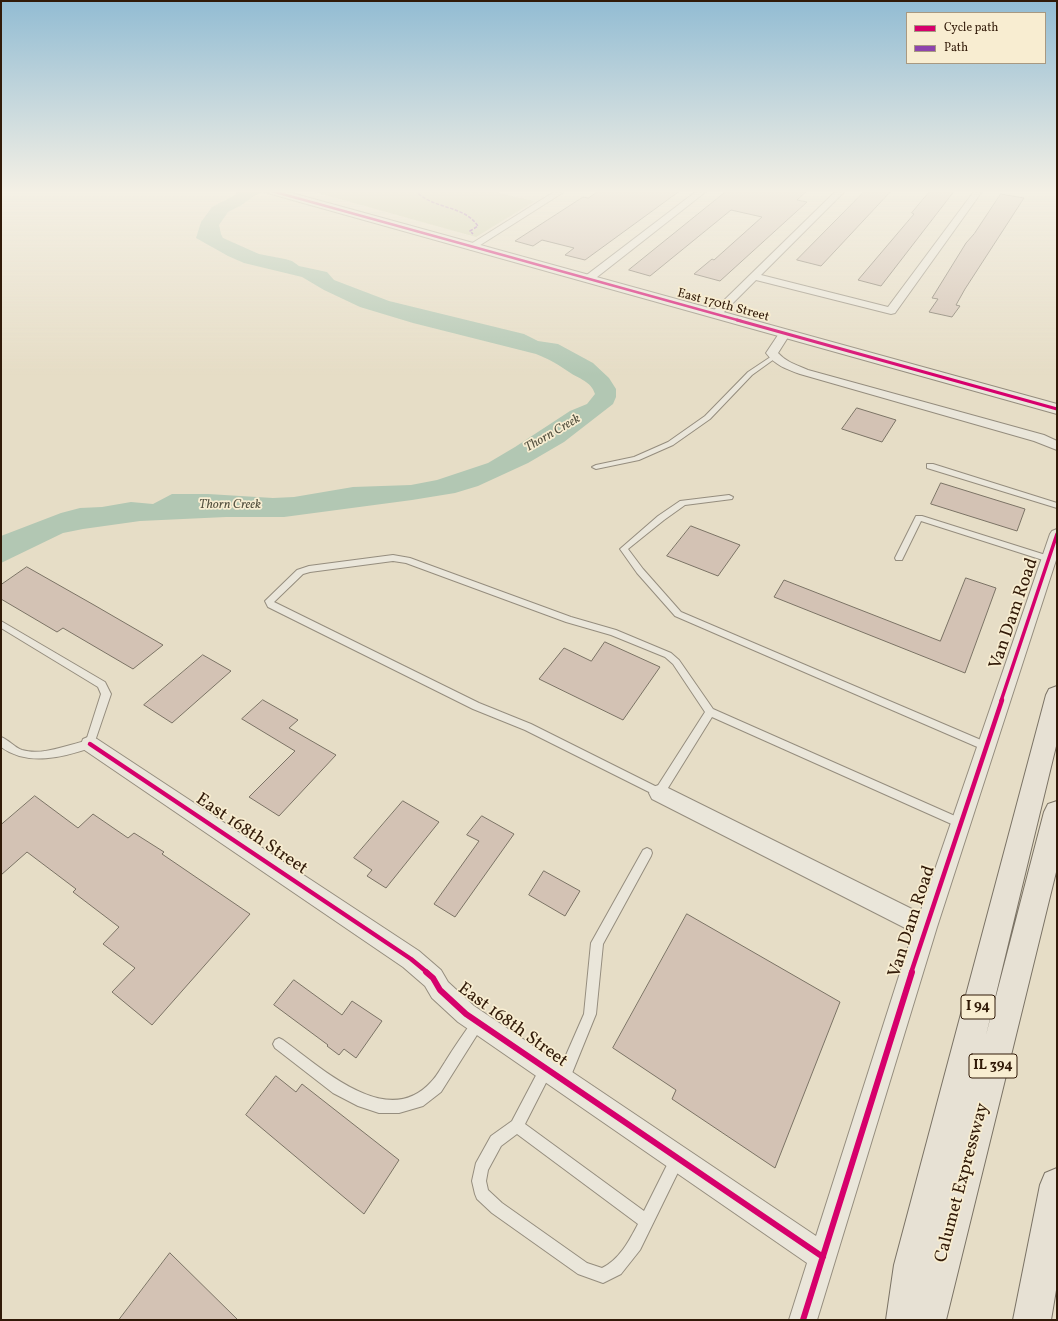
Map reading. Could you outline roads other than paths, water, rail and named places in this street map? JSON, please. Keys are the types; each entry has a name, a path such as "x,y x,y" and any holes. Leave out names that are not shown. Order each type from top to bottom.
{"highway":[{"name":"I 94","path":"905,1320 912,1264 1057,695"},
{"name":"Calumet Expressway","path":"927,1320 1031,921 1057,812"},
{"path":"1032,1320 1057,1185"}],"street":[{"name":"East 170th Street","path":"488,252 714,315 1057,408"},
{"path":"588,279 624,252"},
{"path":"714,315 780,252"},
{"path":"755,277 891,311 934,252"},
{"path":"784,334 773,349 772,353 774,357 789,366 804,372 1026,434 1057,446"},
{"name":"Van Dam Road","path":"803,1320 926,927 985,746 1057,534"},
{"name":"East 168th Street","path":"90,744 411,959 433,978 440,990 452,1002 478,1023 823,1257"},
{"path":"660,793 926,927"}],"lane":[{"path":"596,467 632,461 652,454 672,443 714,412 762,363 774,357"},
{"path":"930,466 1057,506"},
{"path":"729,497 683,502 624,549 678,614 985,746"},
{"path":"899,558 919,518 1049,559"},
{"path":"710,712 660,793 528,727 476,706 271,604 269,601 300,572 309,569 393,558 419,563 569,620 613,632 668,655 676,662 710,712 960,824"},
{"path":"1,624 102,685 106,694 90,744 38,755 26,755 16,752 1,741"},
{"path":"647,853 597,943 590,1014 555,1075 516,1126 496,1141 481,1168 479,1181 482,1194 497,1208 583,1269 603,1276 616,1270 626,1259 678,1158"},
{"path":"279,1044 338,1088 363,1102 379,1106 399,1106 418,1101 436,1087 478,1023"},
{"path":"516,1126 646,1221"}],"water":[{"name":"Thorn Creek","path":"220,252 254,252 285,259 292,261 299,266 327,272 334,280 389,301 524,334 538,341 558,344 593,363 609,378 616,389 616,397 613,404 564,442 528,463 478,486 455,493 284,517 226,517 140,521 83,529 63,533 1,563 1,536 61,513 80,508 102,507 131,502 153,504 172,494 208,494 273,498 294,497 353,487 411,485 437,480 488,463 570,411 587,404 595,394 588,383 554,362 536,354 413,323 360,307 324,290 302,277 244,263"}]}
